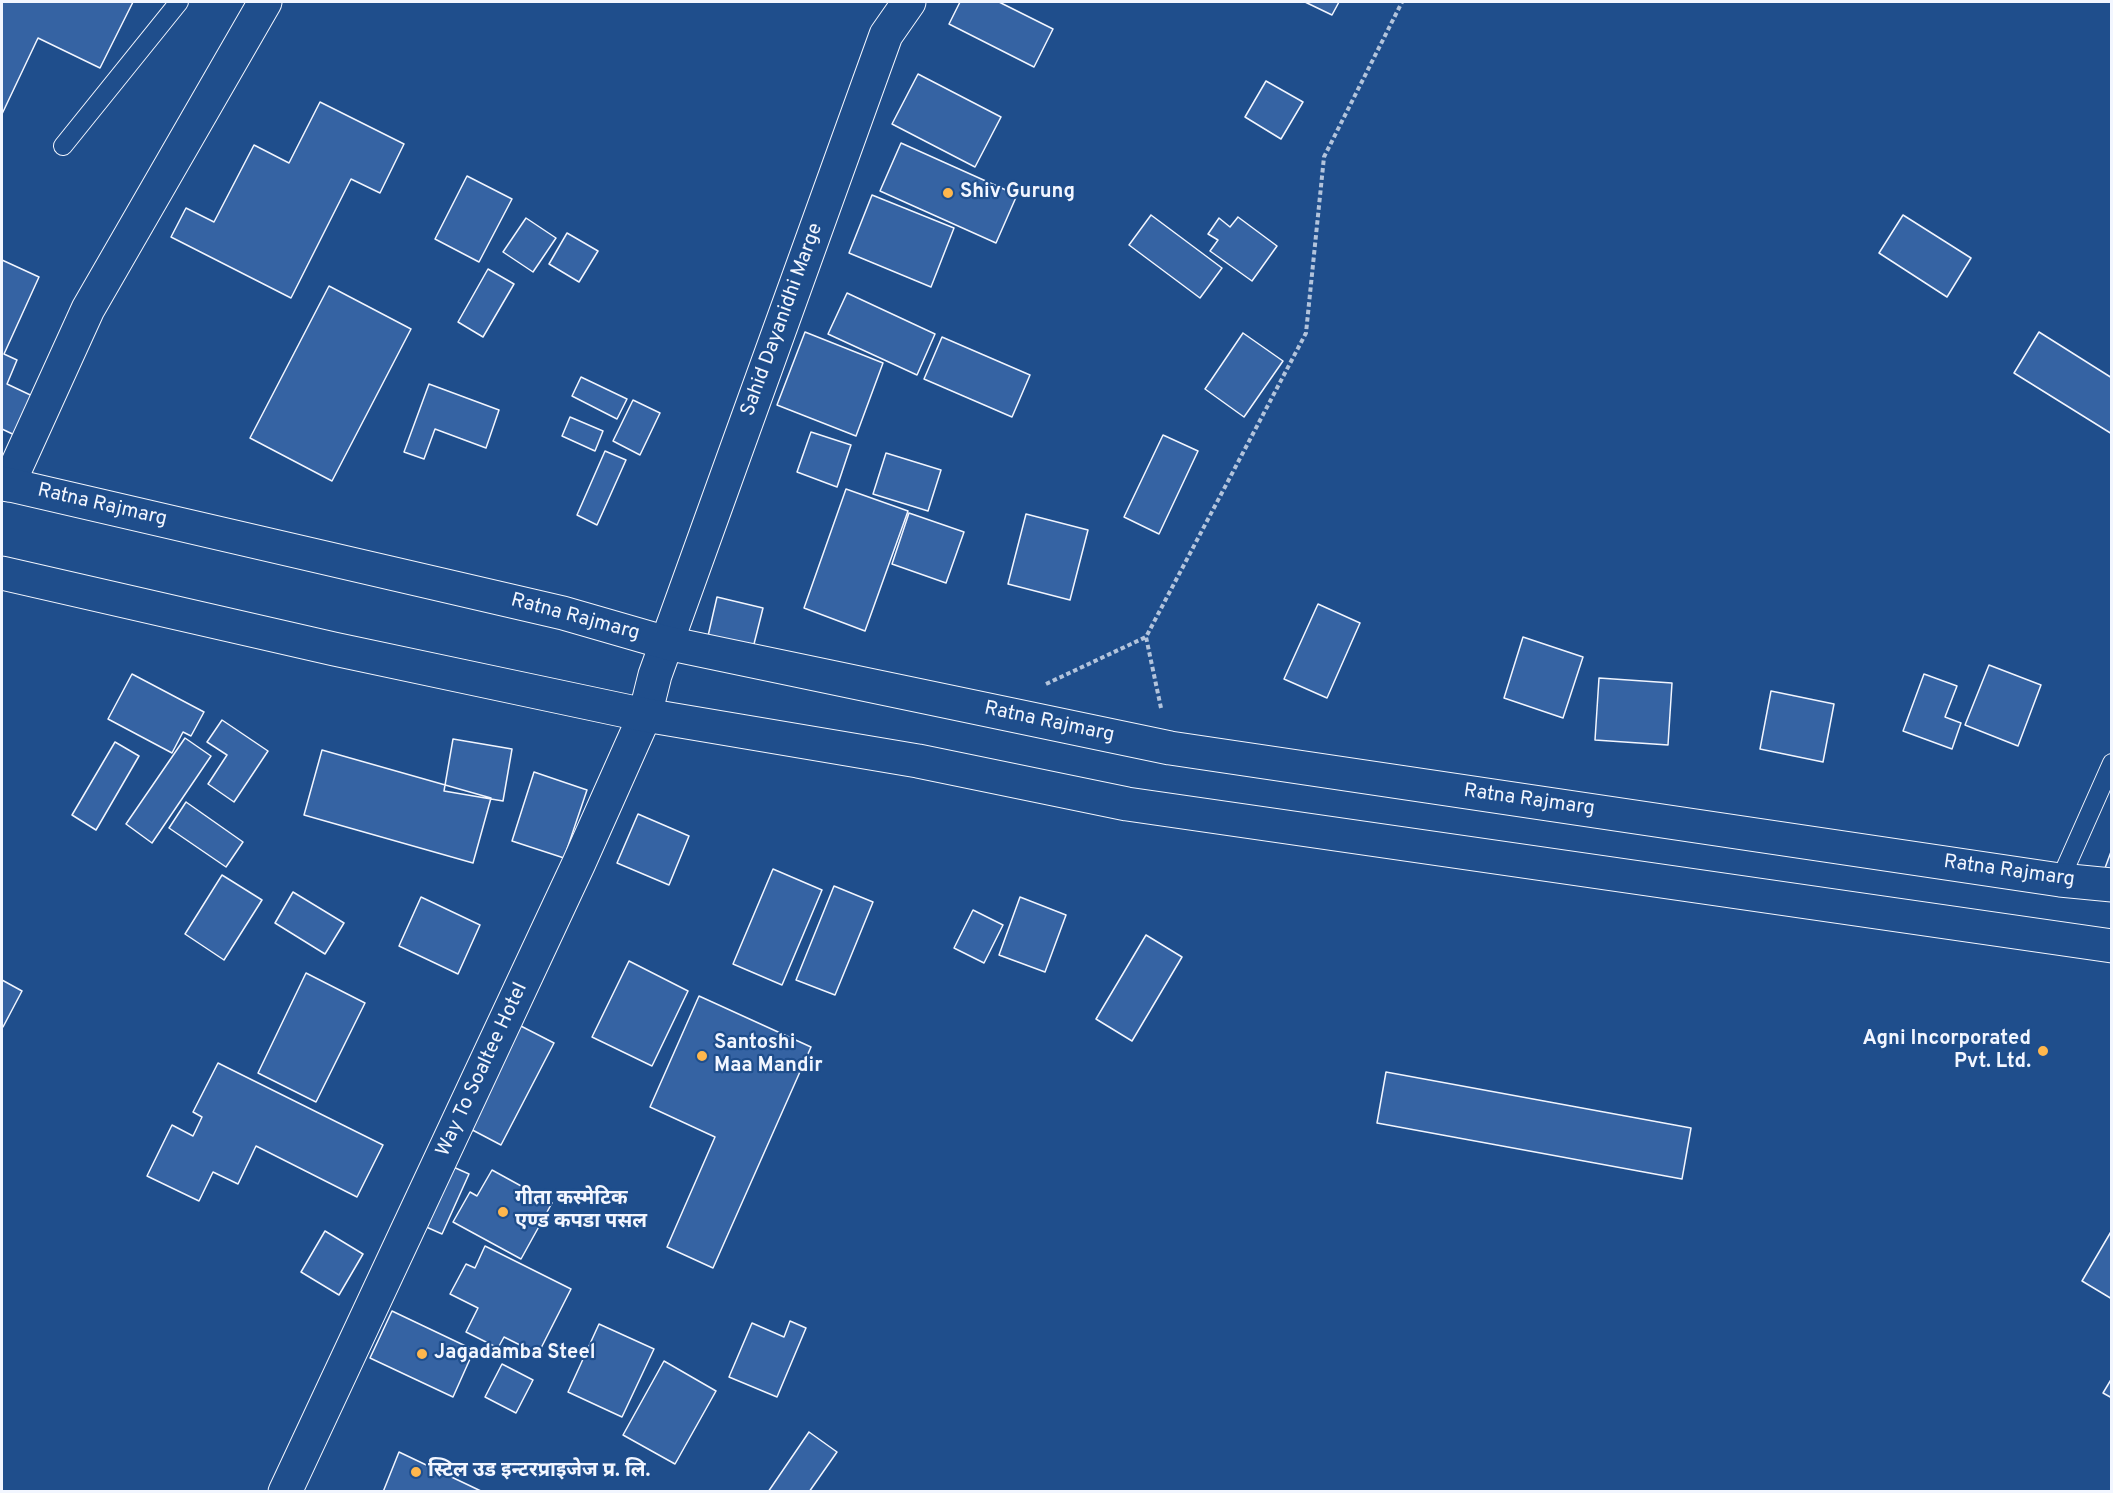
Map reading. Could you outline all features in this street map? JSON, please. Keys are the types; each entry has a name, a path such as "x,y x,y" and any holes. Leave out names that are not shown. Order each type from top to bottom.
{"main road":[{"path":"5,484 88,309 265,2"},
{"name":"Sahid Dayanidhi Marge","path":"667,643 886,35 909,2"},
{"name":"Ratna Rajmarg","path":"5,484 563,613 667,643 1170,748 2060,880 2112,885"},
{"path":"2,573 334,649 645,715 918,761 1126,804 2112,946"},
{"name":"Way To Soaltee Hotel","path":"285,1491 579,863 645,715 655,675 667,643"}],"lane":[{"path":"63,146 179,2"},
{"path":"2060,880 2112,763"}],"path":[{"path":"1041,686 1146,637 1306,333 1324,157 1402,2"},
{"path":"1146,637 1170,748"}],"building":[{"path":"2,2 133,2 100,68 38,38 2,114"},
{"path":"960,2 999,2 1053,29 1034,67 949,24"},
{"path":"1305,2 1339,2 1332,15"},
{"path":"918,74 1001,117 975,167 892,124"},
{"path":"1266,81 1303,102 1281,139 1245,117"},
{"path":"320,102 404,144 380,193 351,179 291,298 171,237 186,208 214,222 254,145 289,163"},
{"name":"Shiv Gurung","path":"901,143 1017,195 996,243 880,191"},
{"path":"467,176 512,199 479,262 435,239"},
{"path":"872,195 954,228 931,287 849,253"},
{"path":"1151,215 1222,268 1200,298 1129,245"},
{"path":"1903,215 1971,258 1947,297 1879,253"},
{"path":"1238,217 1277,246 1252,281 1210,251 1218,240 1208,234 1219,218 1230,227"},
{"path":"526,218 556,238 533,272 503,252"},
{"path":"567,233 598,251 579,282 549,264"},
{"path":"2,260 39,277 4,354 17,360 7,384 41,400 23,439 2,429"},
{"path":"488,269 514,284 483,337 458,322"},
{"path":"329,286 411,329 332,481 250,438"},
{"path":"847,293 935,334 917,375 828,334"},
{"path":"805,332 883,363 856,436 777,405"},
{"path":"2039,332 2112,378 2112,434 2014,373"},
{"path":"1243,333 1283,361 1244,417 1205,389"},
{"path":"942,337 1030,375 1012,417 924,379"},
{"path":"581,377 627,399 617,419 572,396"},
{"path":"429,384 499,410 486,448 435,429 424,459 404,452"},
{"path":"633,400 660,413 640,455 613,441"},
{"path":"570,417 603,431 595,451 562,436"},
{"path":"811,432 851,445 837,487 797,472"},
{"path":"1163,435 1198,451 1159,534 1124,517"},
{"path":"605,451 626,460 597,525 577,515"},
{"path":"886,453 941,470 928,511 873,494"},
{"path":"846,489 908,511 865,631 804,608"},
{"path":"909,513 964,532 946,583 892,564"},
{"path":"1026,514 1088,530 1070,600 1008,584"},
{"path":"717,597 763,608 750,660 705,649"},
{"path":"1318,604 1360,623 1327,698 1284,679"},
{"path":"1523,637 1583,657 1563,718 1504,698"},
{"path":"1989,665 2041,685 2018,746 1965,725"},
{"path":"132,674 204,712 191,736 183,732 172,753 108,719"},
{"path":"1924,674 1957,686 1945,717 1961,723 1952,749 1903,731"},
{"path":"1599,678 1672,683 1668,745 1595,740"},
{"path":"1771,691 1834,704 1823,762 1760,749"},
{"path":"222,720 268,751 234,802 208,784 227,755 207,742"},
{"path":"185,738 211,756 152,843 126,824"},
{"path":"453,739 512,749 503,801 444,791"},
{"path":"115,742 139,756 96,830 72,815"},
{"path":"322,750 491,798 473,863 304,815"},
{"path":"534,772 587,790 564,858 512,841"},
{"path":"186,802 243,842 226,867 169,828"},
{"path":"638,814 689,836 669,885 617,863"},
{"path":"2112,849 2112,870 2105,868"},
{"path":"773,869 822,890 782,985 733,964"},
{"path":"222,875 262,900 224,960 185,934"},
{"path":"834,886 873,902 835,995 796,980"},
{"path":"293,892 344,923 325,954 275,923"},
{"path":"421,897 480,925 458,974 399,946"},
{"path":"1020,897 1066,915 1045,972 999,955"},
{"path":"973,910 1003,925 984,963 954,948"},
{"path":"1146,935 1182,957 1132,1041 1096,1019"},
{"path":"629,961 688,991 652,1066 592,1037"},
{"path":"306,973 365,1003 316,1102 258,1073"},
{"path":"2,980 22,991 3,1027 2,1026"},
{"path":"699,996 811,1047 713,1268 667,1247 715,1137 650,1107"},
{"path":"513,1022 554,1043 501,1145 461,1124"},
{"path":"218,1063 383,1145 357,1197 256,1146 238,1184 213,1172 199,1201 147,1176 172,1125 193,1136 202,1117 193,1112"},
{"path":"1386,1072 1691,1128 1682,1179 1377,1123"},
{"path":"442,1162 469,1174 442,1234 415,1222"},
{"name":"गीता कस्मेटिक एण्ड कपडा पसल","path":"492,1170 552,1203 521,1259 453,1222 470,1192 477,1196"},
{"path":"2112,1230 2112,1299 2082,1281"},
{"path":"325,1231 363,1254 339,1295 301,1272"},
{"path":"485,1246 571,1289 538,1354 504,1337 498,1348 466,1332 478,1308 450,1294 466,1264 475,1268"},
{"name":"Jagadamba Steel","path":"392,1311 474,1350 453,1397 370,1358"},
{"path":"790,1321 806,1328 777,1397 729,1377 752,1323 784,1337"},
{"path":"599,1324 654,1349 622,1417 568,1392"},
{"path":"664,1361 716,1391 675,1464 623,1435"},
{"path":"502,1364 533,1380 516,1413 485,1397"},
{"path":"2112,1378 2112,1398 2103,1393"},
{"path":"809,1432 837,1452 809,1492 768,1492"},
{"name":"स्टिल उड इन्टरप्राइजेज प्र. लि.","path":"399,1452 483,1492 383,1492"}],"place":[{"name":"Shiv Gurung","path":"948,193"},
{"name":"Agni Incorporated Pvt. Ltd.","path":"2043,1051"},
{"name":"Santoshi Maa Mandir","path":"702,1056"},
{"name":"गीता कस्मेटिक एण्ड कपडा पसल","path":"503,1212"},
{"name":"Jagadamba Steel","path":"422,1354"},
{"name":"स्टिल उड इन्टरप्राइजेज प्र. लि.","path":"416,1472"}]}
